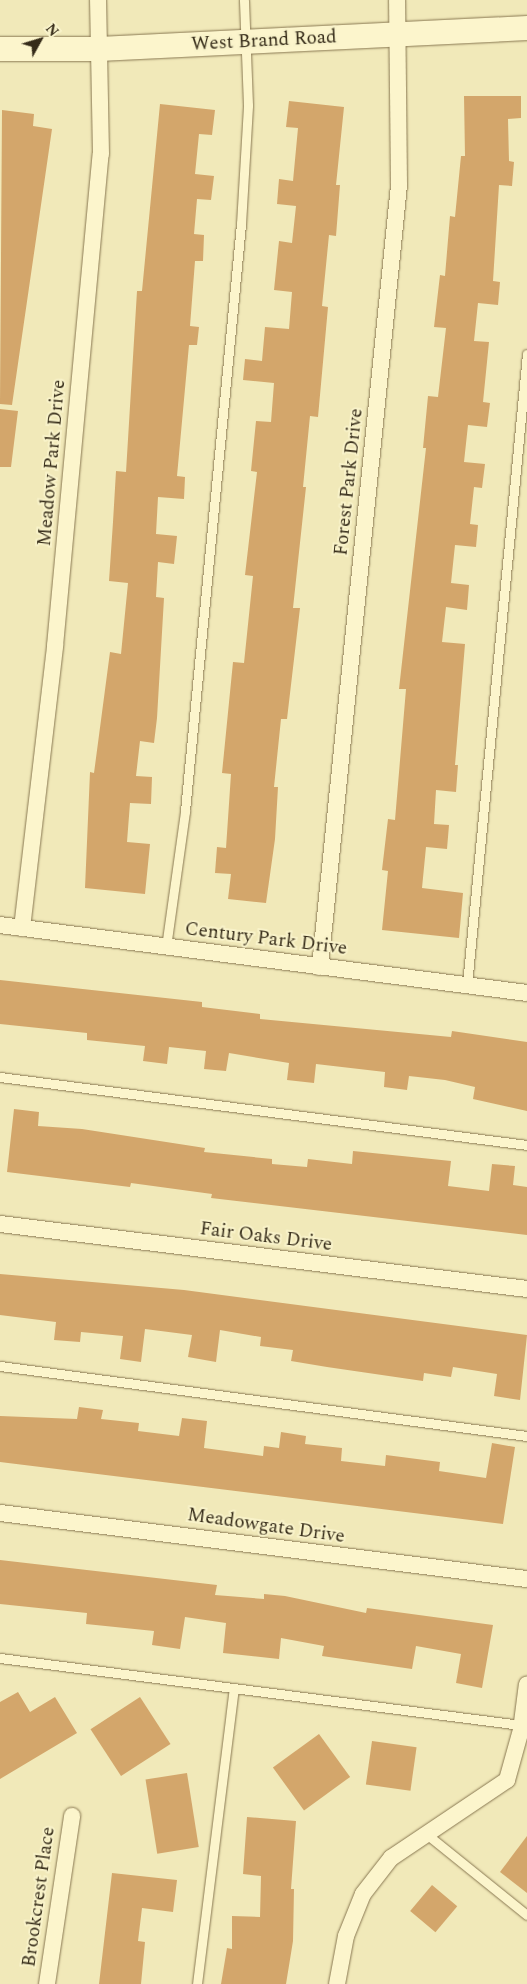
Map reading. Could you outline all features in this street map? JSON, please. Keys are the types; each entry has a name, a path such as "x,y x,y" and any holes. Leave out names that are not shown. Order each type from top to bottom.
{"street":[{"name":"Meadow Park Drive","path":"22,928 56,636 101,154 98,0"},
{"name":"Forest Park Drive","path":"320,967 399,185 397,0"},
{"name":"West Brand Road","path":"0,49 99,49 527,28"},
{"name":"Century Park Drive","path":"0,925 527,993"},
{"name":"Fair Oaks Drive","path":"0,1224 527,1289"},
{"name":"Meadowgate Drive","path":"0,1513 527,1579"},
{"path":"337,1984 346,1936 362,1894 391,1858 424,1832 507,1780 521,1725 527,1684"},
{"name":"Brookcrest Place","path":"47,1984 72,1816"}],"lane":[{"path":"166,947 185,811 241,224 247,41 244,0"},
{"path":"467,985 527,354"},
{"path":"0,1077 527,1146"},
{"path":"0,1366 527,1436"},
{"path":"0,1658 521,1725"},
{"path":"197,1984 234,1688"},
{"path":"424,1832 527,1915"}],"building":[{"path":"464,96 521,96 521,118 508,119 509,161 514,162 512,186 499,185 493,281 500,282 498,305 478,303 474,341 489,342 483,402 490,403 487,427 468,425 464,462 485,464 482,488 474,487 470,524 478,525 476,547 455,545 451,583 469,585 467,610 446,607 442,642 465,644 455,765 458,765 456,792 436,790 434,824 449,825 447,849 426,847 422,888 463,893 459,938 382,930 388,871 382,870 388,819 395,820 406,689 399,689 426,448 423,448 428,396 438,397 446,328 434,327 440,275 445,276 450,216 455,217 461,156 465,156"},
{"path":"289,101 344,107 336,185 340,185 336,236 329,235 322,306 328,307 318,417 310,416 303,487 306,487 293,608 300,608 287,719 281,719 274,787 278,787 275,839 266,903 228,899 231,874 215,873 217,847 226,848 231,774 222,773 233,662 244,663 253,576 245,575 257,472 251,471 256,421 271,422 274,383 243,380 245,359 262,361 265,327 289,329 292,292 274,290 279,241 292,243 296,206 277,204 279,179 293,181 298,128 286,127"},
{"path":"160,104 215,110 212,135 199,134 195,174 214,176 211,200 197,199 194,234 204,235 203,261 195,261 190,326 199,327 197,345 189,345 177,476 185,477 184,499 158,497 156,534 177,536 174,564 158,562 156,597 164,598 157,718 154,743 140,741 136,776 152,777 151,804 130,803 127,842 150,844 145,894 85,888 90,772 94,773 110,652 121,654 128,583 109,581 116,471 126,472 137,291 142,291"},
{"path":"2,110 34,114 33,126 52,129 12,405 0,404"},
{"path":"0,409 18,411 11,467 0,467"},
{"path":"0,980 202,1002 202,1007 260,1014 260,1019 451,1037 452,1031 527,1042 527,1111 473,1099 475,1087 445,1080 409,1076 407,1090 384,1087 385,1072 316,1064 314,1083 287,1080 289,1063 229,1053 226,1071 204,1069 206,1051 169,1047 167,1064 143,1061 145,1046 87,1040 87,1033 0,1024"},
{"path":"14,1109 39,1112 38,1126 82,1129 205,1148 204,1152 272,1159 272,1164 307,1167 308,1159 352,1164 353,1151 451,1161 448,1186 489,1191 492,1164 515,1166 513,1185 527,1187 527,1235 211,1198 212,1194 131,1183 130,1187 7,1172"},
{"path":"0,1274 184,1290 527,1335 520,1400 494,1396 497,1374 453,1367 451,1377 424,1373 423,1381 327,1367 291,1361 293,1350 260,1346 261,1337 220,1330 216,1362 188,1357 192,1335 145,1329 141,1362 120,1359 123,1336 81,1332 80,1342 54,1340 56,1322 0,1315"},
{"path":"79,1407 103,1410 101,1419 139,1423 138,1431 179,1436 182,1418 207,1421 204,1448 263,1456 264,1446 279,1448 281,1432 306,1436 305,1444 342,1448 341,1461 385,1466 386,1455 440,1462 439,1471 486,1478 492,1443 515,1447 503,1524 0,1462 0,1416 77,1419"},
{"path":"0,1560 217,1585 215,1595 264,1599 264,1594 285,1596 366,1613 367,1608 493,1625 482,1688 456,1683 461,1654 416,1646 412,1669 322,1656 324,1646 281,1638 279,1659 223,1653 226,1623 185,1617 180,1649 152,1645 154,1631 86,1624 87,1613 0,1604"},
{"path":"18,1692 30,1712 55,1697 77,1733 0,1779 0,1702"},
{"path":"140,1697 170,1744 121,1776 91,1729"},
{"path":"319,1734 350,1777 304,1810 273,1768"},
{"path":"372,1741 417,1747 410,1791 366,1785"},
{"path":"187,1773 199,1847 157,1854 146,1780"},
{"path":"247,1817 296,1821 291,1889 294,1889 293,1941 286,1984 221,1984 227,1948 232,1949 232,1916 260,1917 261,1876 243,1874"},
{"path":"527,1836 527,1893 500,1872"},
{"path":"112,1873 177,1880 173,1912 142,1908 138,1941 145,1942 141,1984 99,1984"},
{"path":"432,1885 457,1906 435,1932 410,1911"}]}
